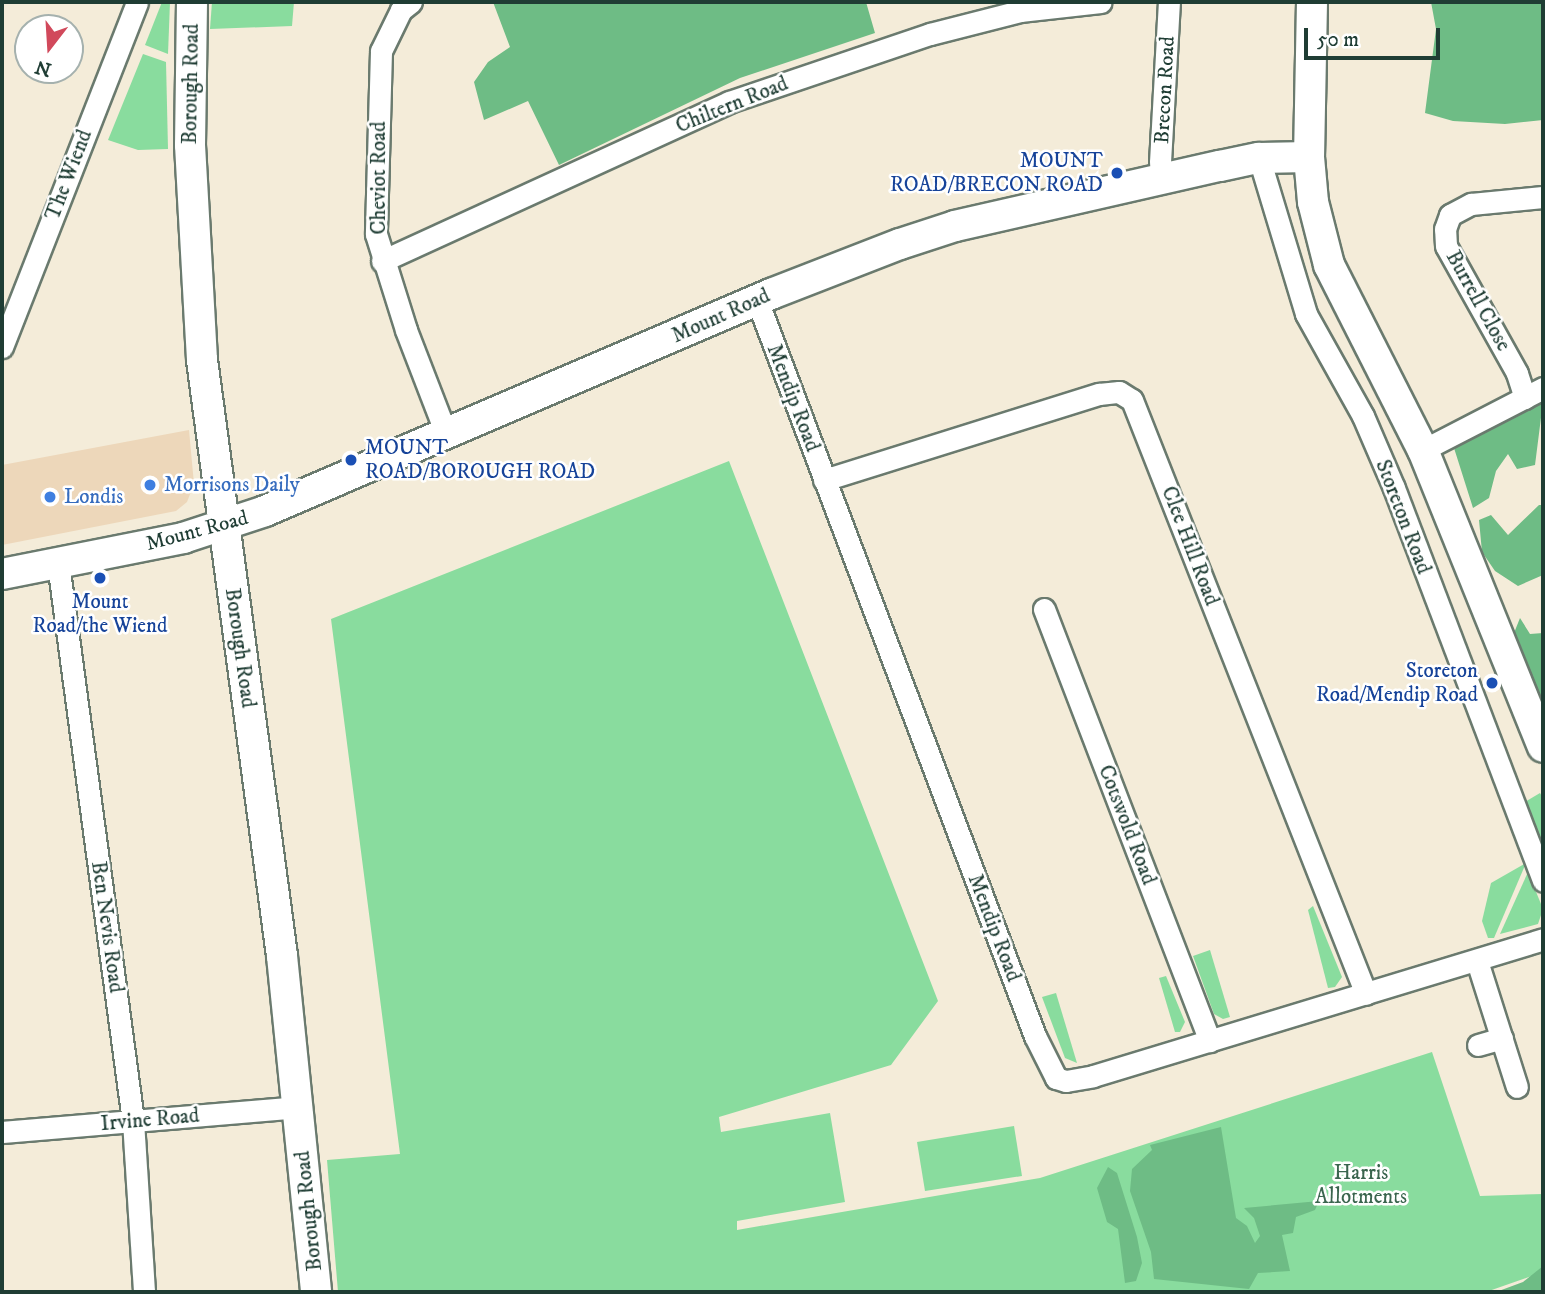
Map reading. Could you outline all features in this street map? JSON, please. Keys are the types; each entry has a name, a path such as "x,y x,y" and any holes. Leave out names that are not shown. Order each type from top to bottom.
{"street":[{"name":"The Wiend","path":"2,347 137,2"},
{"name":"Borough Road","path":"192,2 193,239 223,526 298,1107 316,1292"},
{"name":"Cheviot Road","path":"411,2 401,10 381,51 376,234 382,261 447,436"},
{"name":"Chiltern Road","path":"382,261 729,103 872,52 1019,6 1101,2"},
{"name":"Brecon Road","path":"1164,178 1160,162 1169,2"},
{"path":"1309,158 1312,2"},
{"name":"Mount Road","path":"2,574 223,526 447,436 757,300 955,226 1259,158 1309,158"},
{"name":"Storeton Road","path":"1259,158 1306,314 1363,416 1394,488 1543,881"},
{"name":"Storeton Road","path":"1309,158 1313,202 1329,265 1423,450 1543,747"},
{"name":"Burrell Close","path":"1534,393 1517,373 1446,246 1445,229 1450,215 1471,204 1543,197"},
{"name":"Mendip Road","path":"757,300 1051,1071 1066,1081 1076,1080 1543,939"},
{"name":"Clee Hill Road","path":"824,480 1099,394 1119,392 1132,400 1366,994"},
{"path":"1423,450 1534,393"},
{"name":"Ben Nevis Road","path":"58,563 132,1121 144,1292"},
{"name":"Cotswold Road","path":"1044,609 1210,1041"},
{"path":"1477,961 1517,1087"},
{"path":"1478,1045 1502,1038"},
{"name":"Irvine Road","path":"2,1132 298,1107"}],"shaded area":[{"path":"189,430 194,484 187,502 176,511 2,545 2,465"}],"green space":[{"path":"162,2 170,2 168,54 145,45"},
{"path":"212,2 294,2 292,26 210,29"},
{"path":"493,2 866,2 875,33 740,78 559,165 528,101 484,120 474,82 488,62 510,47"},
{"path":"1431,2 1543,2 1543,120 1505,124 1453,121 1425,113 1436,29"},
{"path":"143,54 166,62 168,149 138,150 108,140"},
{"path":"1543,402 1535,465 1517,469 1508,454 1496,471 1489,498 1473,508 1454,448"},
{"name":"Harris Allotments","path":"729,461 938,1001 891,1065 719,1117 721,1132 830,1113 845,1202 737,1221 737,1230 1040,1178 1432,1052 1480,1196 1543,1194 1543,1272 1486,1292 338,1292 327,1160 400,1154 331,619"},
{"path":"1539,505 1543,505 1543,575 1518,586 1495,571 1482,552 1479,520 1491,515 1508,535"},
{"path":"1520,618 1530,634 1543,633 1543,706 1514,633"},
{"path":"1540,793 1543,798 1543,856 1523,803"},
{"path":"1526,863 1494,938 1488,938 1482,921 1491,883"},
{"path":"1528,872 1543,909 1538,924 1500,934"},
{"path":"1313,906 1342,977 1335,987 1328,988 1308,910"},
{"path":"1210,950 1230,1017 1223,1019 1214,1014 1193,956"},
{"path":"1166,976 1185,1022 1180,1032 1175,1032 1159,978"},
{"path":"1056,993 1077,1063 1065,1058 1042,997"},
{"path":"1014,1126 1022,1176 925,1191 917,1142"},
{"path":"1221,1127 1236,1218 1247,1226 1255,1243 1260,1236 1254,1218 1244,1208 1319,1201 1315,1210 1296,1217 1293,1233 1282,1235 1290,1271 1258,1273 1249,1289 1154,1279 1151,1252 1130,1191 1132,1169 1152,1150 1150,1145"},
{"path":"1108,1167 1117,1173 1137,1237 1142,1263 1136,1281 1125,1283 1118,1229 1107,1222 1097,1188"},
{"path":"1543,1266 1543,1292 1496,1292 1523,1282"}],"place":[{"name":"MOUNT ROAD/BRECON ROAD","path":"1117,173"},
{"name":"MOUNT ROAD/BOROUGH ROAD","path":"351,460"},
{"name":"Morrisons Daily","path":"150,485"},
{"name":"Londis","path":"50,497"},
{"name":"Mount Road/the Wiend","path":"100,578"},
{"name":"Storeton Road/Mendip Road","path":"1492,683"}]}
